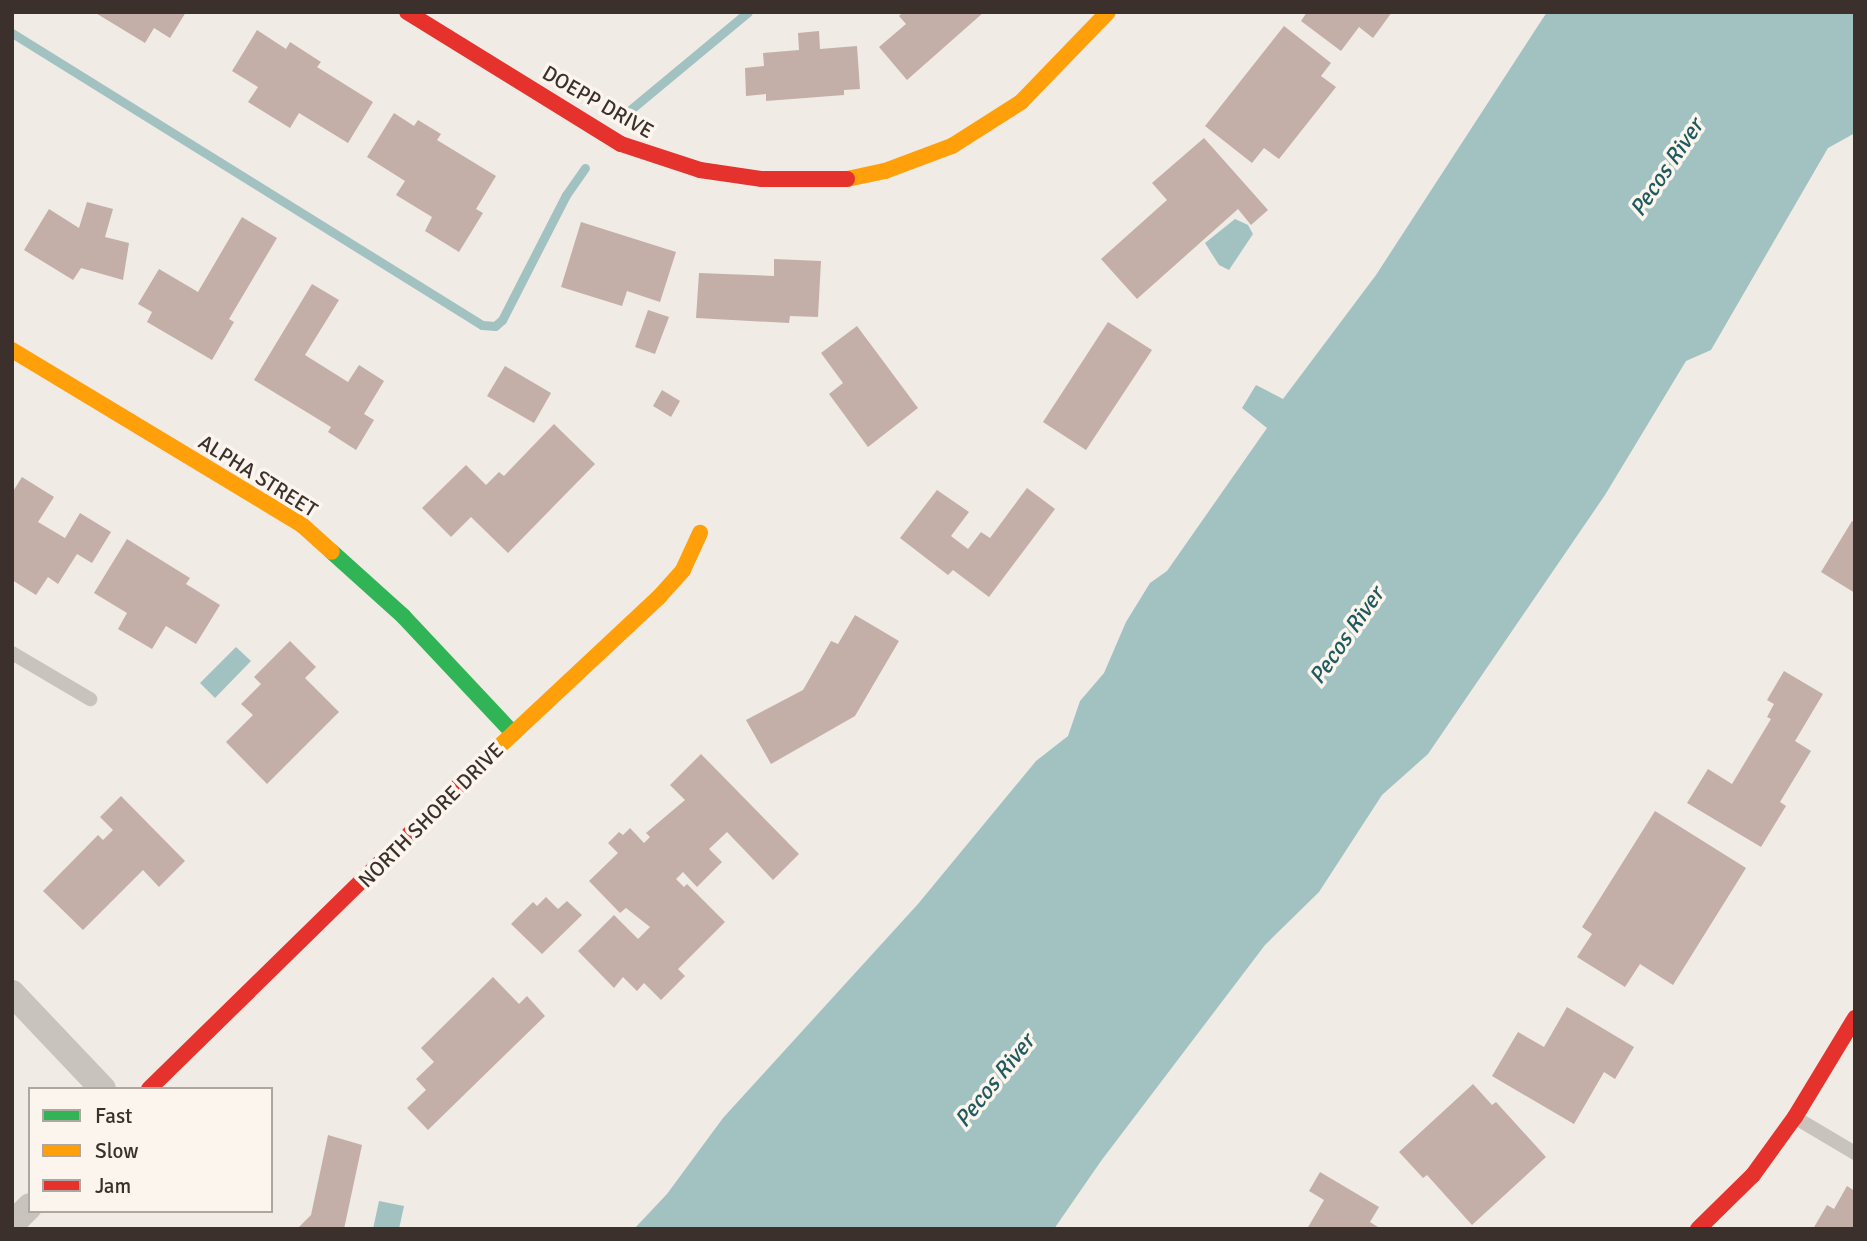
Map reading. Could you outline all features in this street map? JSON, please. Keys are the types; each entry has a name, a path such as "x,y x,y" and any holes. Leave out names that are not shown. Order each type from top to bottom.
{"street":[{"name":"DOEPP DRIVE","path":"407,12 621,144 648,156 700,170 762,179 812,181 851,179 952,146 1021,102 1054,71 1108,12"},
{"name":"ALPHA STREET","path":"12,350 302,525 402,616 513,733"},
{"name":"NORTH SHORE DRIVE","path":"151,1087 513,733 659,597 683,570 700,533"},
{"path":"12,993 101,1087"},
{"path":"1698,1229 1753,1175 1795,1117 1855,1018"},
{"path":"12,1224 28,1208"}],"lane":[{"path":"12,653 90,699"},
{"path":"1795,1117 1855,1153"}],"water":[{"name":"Pecos River","path":"1547,12 1855,12 1855,133 1828,148 1711,350 1686,361 1605,495 1428,754 1382,795 1319,892 1265,945 1101,1161 1054,1229 634,1229 667,1194 723,1118 918,904 1036,761 1068,736 1080,701 1104,673 1126,622 1150,583 1167,571 1267,428 1242,408 1256,385 1283,399 1376,275"},
{"path":"1235,219 1248,225 1253,234 1229,270 1219,265 1205,243"},
{"path":"236,647 251,661 215,698 200,683"},
{"path":"379,1201 404,1206 399,1229 373,1229"}],"building":[{"path":"94,12 186,12 170,38 154,28 145,43"},
{"path":"903,12 984,12 907,80 879,47 906,24 899,16"},
{"path":"1307,12 1392,12 1373,38 1359,27 1341,51 1301,21"},
{"path":"1284,26 1331,63 1321,76 1336,87 1279,159 1264,148 1252,163 1205,126"},
{"path":"257,30 286,49 290,42 321,62 317,67 373,102 348,143 299,113 290,128 248,102 258,87 232,71"},
{"path":"819,31 820,49 857,46 860,89 844,90 844,95 766,101 766,94 746,96 745,68 764,66 763,53 799,50 798,33"},
{"path":"394,113 414,126 418,120 441,134 437,140 496,176 476,209 483,213 459,252 425,231 432,217 396,195 405,181 367,157"},
{"path":"1204,138 1268,210 1251,225 1238,209 1137,299 1101,259 1167,200 1152,183"},
{"path":"87,202 113,209 105,237 129,243 123,280 81,268 73,280 24,250 49,209 79,228"},
{"path":"242,217 277,238 229,319 234,322 212,360 147,322 152,312 138,304 159,269 198,292"},
{"path":"581,222 676,252 660,302 627,291 622,306 561,287"},
{"path":"774,259 821,261 818,317 790,316 789,323 696,318 699,273 774,276"},
{"path":"312,284 339,300 305,355 348,382 359,365 384,381 364,414 374,420 356,450 328,432 331,427 254,380"},
{"path":"648,310 669,317 655,354 635,347"},
{"path":"1108,322 1152,350 1086,450 1043,422"},
{"path":"857,326 918,408 868,447 829,394 843,383 821,353"},
{"path":"505,366 551,393 534,423 487,396"},
{"path":"662,390 680,401 671,417 653,406"},
{"path":"554,424 595,464 508,553 471,517 451,537 422,508 466,465 486,485 499,472 504,476"},
{"path":"22,477 54,497 38,522 65,538 80,513 111,532 92,563 77,554 58,584 48,577 36,595 12,580 12,493"},
{"path":"1027,488 1055,509 989,597 953,570 948,575 900,538 937,490 969,512 951,536 968,549 981,532 990,538"},
{"path":"1852,521 1855,523 1855,593 1821,572"},
{"path":"127,539 190,578 186,584 220,605 196,644 166,626 152,649 118,629 127,613 94,593"},
{"path":"855,615 899,641 855,716 771,764 746,720 803,690 831,641 838,644"},
{"path":"290,641 316,667 305,678 339,712 267,784 226,742 253,715 241,704 261,684 254,677"},
{"path":"1784,671 1823,694 1795,741 1811,751 1780,802 1786,806 1761,847 1687,803 1708,769 1732,784 1771,719 1767,717 1774,704 1767,700"},
{"path":"701,754 799,854 773,880 727,832 709,849 722,862 697,887 683,872 676,879 684,887 687,884 725,922 678,969 685,976 661,1000 644,983 637,991 623,977 614,988 578,951 614,915 638,939 650,927 626,908 620,913 589,881 618,853 608,843 619,832 623,835 630,828 644,843 650,837 646,833 685,800 670,785"},
{"path":"121,796 185,861 159,887 143,870 83,930 43,891 98,835 103,840 113,830 100,817"},
{"path":"1655,811 1746,868 1673,985 1640,964 1625,987 1577,957 1592,934 1582,927"},
{"path":"546,897 558,909 567,901 582,915 542,954 511,924 533,902 537,906"},
{"path":"493,977 519,1004 527,996 545,1016 428,1130 407,1108 426,1090 416,1079 434,1062 421,1048"},
{"path":"1567,1007 1634,1047 1615,1079 1604,1072 1574,1124 1492,1076 1518,1032 1544,1047"},
{"path":"1473,1084 1492,1105 1496,1102 1546,1157 1472,1225 1427,1175 1423,1178 1399,1152"},
{"path":"328,1135 362,1145 344,1229 297,1229 311,1215"},
{"path":"1320,1172 1379,1207 1370,1222 1381,1229 1307,1229 1324,1200 1309,1191"},
{"path":"1847,1186 1855,1191 1855,1229 1813,1229 1827,1205 1834,1209"}],"waterway":[{"path":"630,110 748,12"},
{"path":"12,33 482,325 495,326 502,320 566,195 585,168"}],"traffic: fast":[{"path":"332,552 403,616 513,733"}],"traffic: slow":[{"path":"847,179 885,171 952,146 1021,102 1108,12"},
{"path":"12,350 302,525 332,552"},
{"path":"488,757 659,597 683,570 700,533"}],"traffic: jam":[{"path":"407,12 621,144 700,170 762,179 847,179"},
{"path":"151,1087 488,757"},
{"path":"1698,1229 1753,1175 1795,1117 1855,1018"}]}
